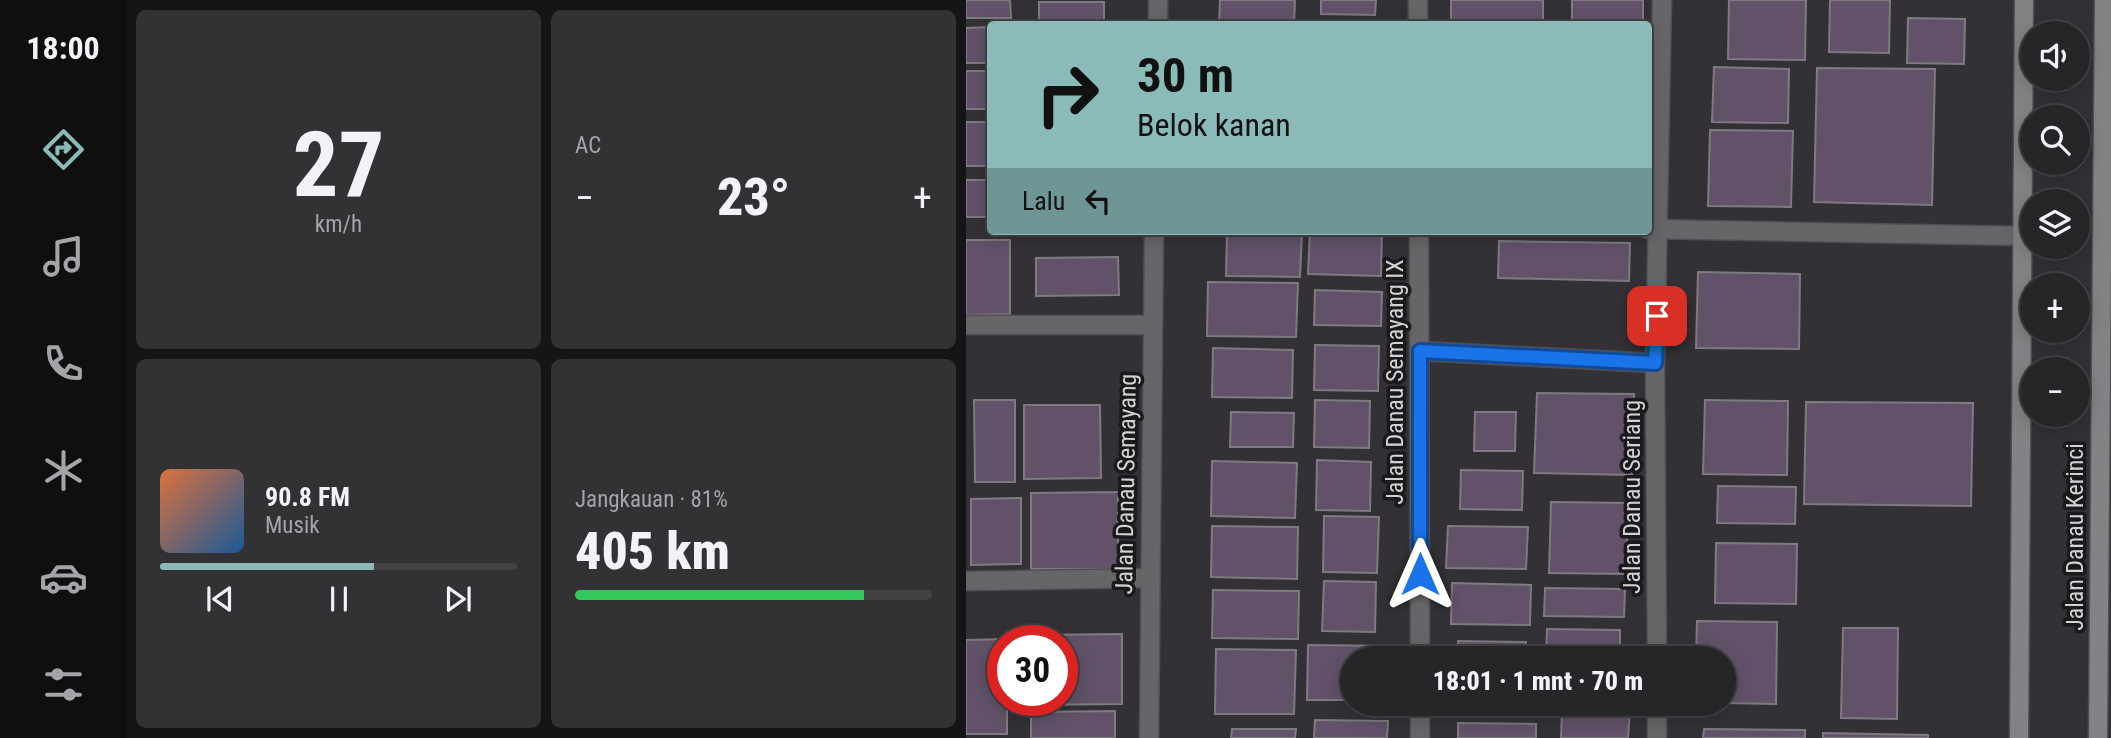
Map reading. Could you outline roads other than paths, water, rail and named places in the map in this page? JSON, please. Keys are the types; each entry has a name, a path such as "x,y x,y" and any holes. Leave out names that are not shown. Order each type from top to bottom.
{"street":[{"path":"1158,0 1158,21"},
{"path":"1418,0 1418,21"},
{"name":"Jalan Danau Seriang","path":"1657,646 1654,229 1662,0"},
{"path":"2022,189 2024,0"},
{"name":"Jalan Danau Kerinci","path":"2098,738 2105,503 2104,0"},
{"path":"1654,229 2020,236"},
{"name":"Jalan Danau Semayang","path":"1149,738 1148,578 1154,235"},
{"name":"Jalan Danau Semayang IX","path":"1419,235 1420,646"},
{"path":"2019,738 2022,259"},
{"path":"966,325 1153,325"},
{"path":"1420,351 1655,363"},
{"path":"966,580 1148,578"},
{"path":"1420,716 1420,738"},
{"path":"1657,716 1657,738"}]}
